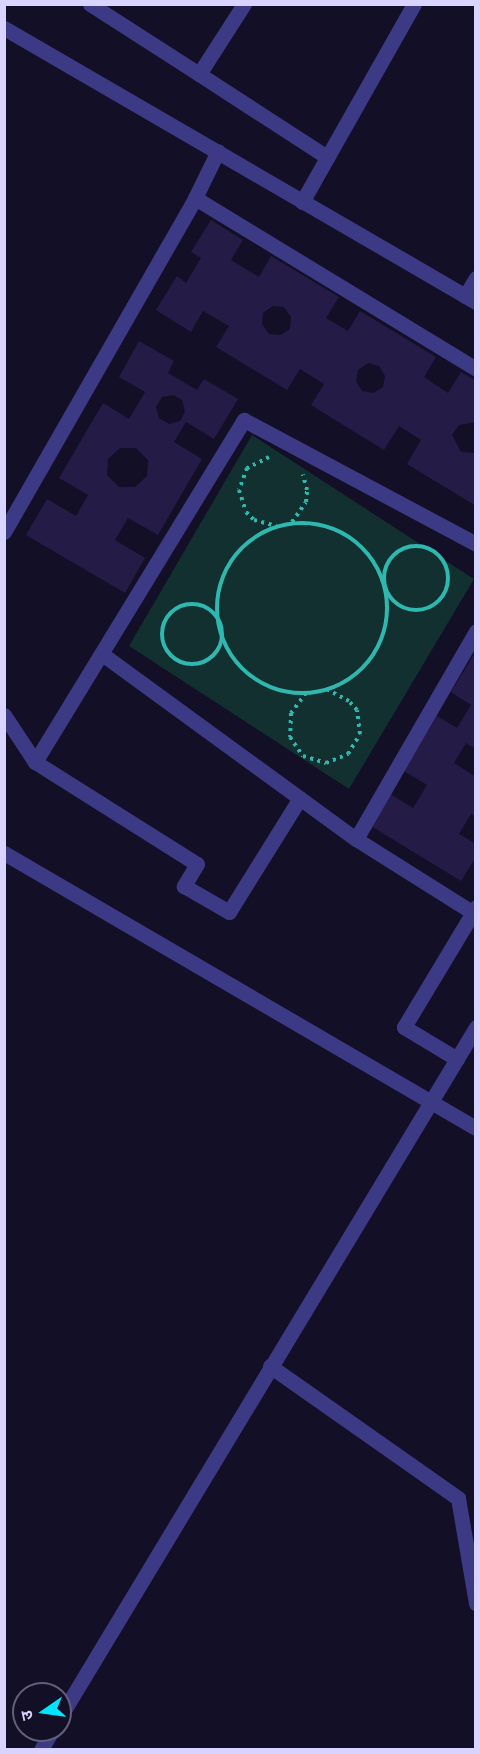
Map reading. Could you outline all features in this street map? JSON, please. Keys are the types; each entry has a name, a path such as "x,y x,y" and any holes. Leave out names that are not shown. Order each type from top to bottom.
{"street":[{"path":"90,4 327,157"},
{"path":"199,74 244,4"},
{"path":"302,201 414,4"},
{"path":"4,28 470,299 476,278"},
{"path":"4,532 195,198 218,151"},
{"path":"195,198 476,369"},
{"path":"35,762 244,420 476,544"},
{"path":"356,839 476,631"},
{"path":"102,654 356,839 474,910 404,1027 457,1059"},
{"path":"4,715 35,762 196,864 184,886 229,912 300,798"},
{"path":"4,853 433,1100 476,1128"},
{"path":"72,1697 476,1028"},
{"path":"270,1366 458,1497 476,1603"}],"path":[{"path":"277,526 254,520 246,512 239,489 241,478 257,460 279,457"},
{"path":"292,523 306,502 308,490 300,469"},
{"path":"277,526 254,537 235,555 227,569 218,602 220,628 220,646 206,661 178,660 165,646 163,626 167,617 183,605 193,603 211,610 220,628 229,650 252,676 284,691 307,693 327,689 349,679 367,663 380,643 387,619 387,595 384,573 387,562 404,548 425,546 443,559 448,580 446,591 433,606 414,610 387,595 379,570 357,543 342,532 318,524 292,523 277,526"},
{"path":"307,693 291,713 290,737 303,756 326,763 348,754 356,745 360,728 357,710 349,700 327,689"}],"green space":[{"path":"252,435 474,579 349,789 129,646"}],"building":[{"path":"211,220 243,240 231,260 259,277 271,256 339,297 326,318 348,331 360,311 436,357 424,377 448,393 461,372 476,381 476,422 459,425 452,435 461,452 476,453 476,506 407,464 421,440 399,426 384,450 311,405 324,384 300,369 287,390 216,347 229,326 203,311 191,332 156,310 177,276 186,283 201,258 191,252","holes":["273,306 284,307 291,317 290,329 280,335 269,334 262,324 263,313","368,363 379,366 385,376 383,387 373,393 362,391 356,381 358,370"]},
{"path":"139,341 174,361 168,373 197,390 204,379 238,399 214,439 186,422 174,442 202,459 158,535 128,518 115,540 145,558 125,593 26,535 47,499 76,516 88,495 59,478 103,403 129,419 145,392 119,377","holes":["173,395 182,400 185,412 180,421 169,424 159,418 156,407 162,397","120,448 136,448 148,460 147,476 135,487 119,487 107,475 108,459"]},
{"path":"476,651 476,749 466,743 454,763 476,777 476,817 471,814 459,834 476,844 476,857 461,881 371,826 390,794 413,808 427,785 404,771 437,716 457,728 471,705 451,692"}]}
